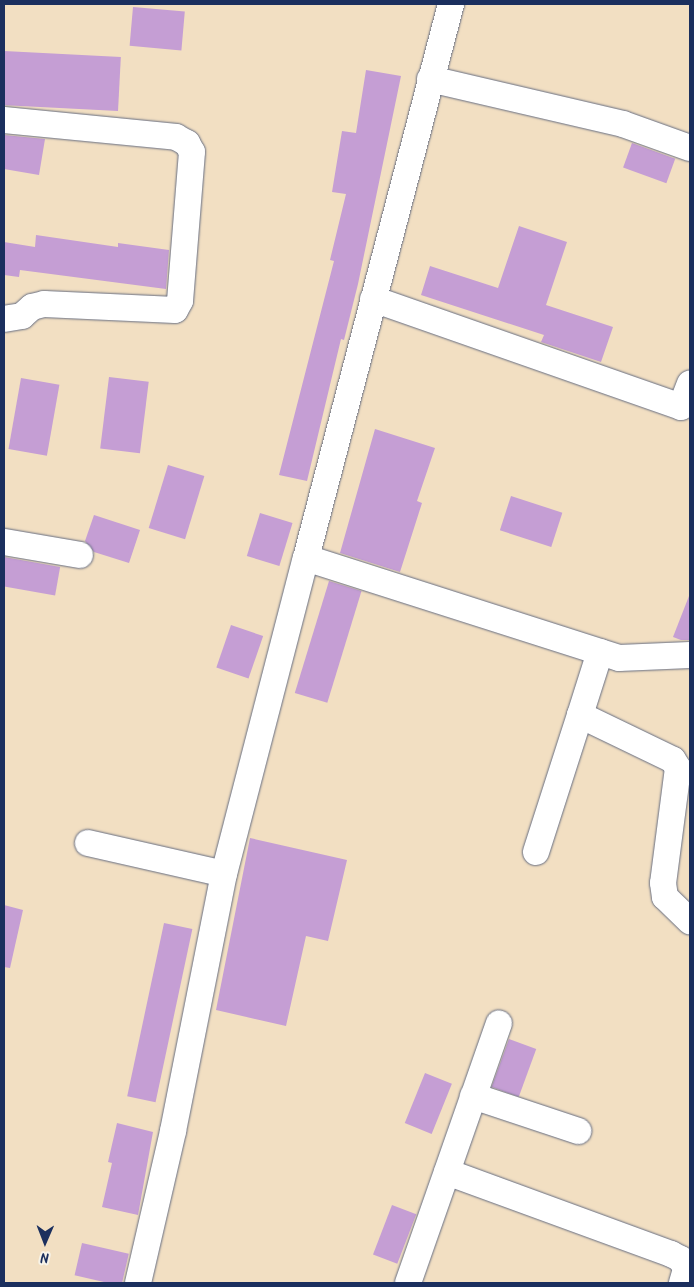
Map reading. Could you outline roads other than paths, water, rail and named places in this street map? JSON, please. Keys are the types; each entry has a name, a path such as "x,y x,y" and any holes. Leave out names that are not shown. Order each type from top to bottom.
{"street":[{"path":"138,1283 173,1131 224,874 430,78 451,4"},
{"path":"430,78 623,124 690,148"},
{"path":"4,120 176,137 187,143 192,152 180,301 175,310 44,304 32,308 22,316 4,319"},
{"path":"373,299 687,401"},
{"path":"4,542 80,555"},
{"path":"306,558 619,658 690,655"},
{"path":"536,852 600,652"},
{"path":"580,714 673,760 678,768 663,883 665,897 690,920"},
{"path":"88,843 224,874"},
{"path":"408,1283 499,1023"},
{"path":"473,1096 578,1131"},
{"path":"447,1172 671,1254 681,1259 686,1269 685,1280"}]}
